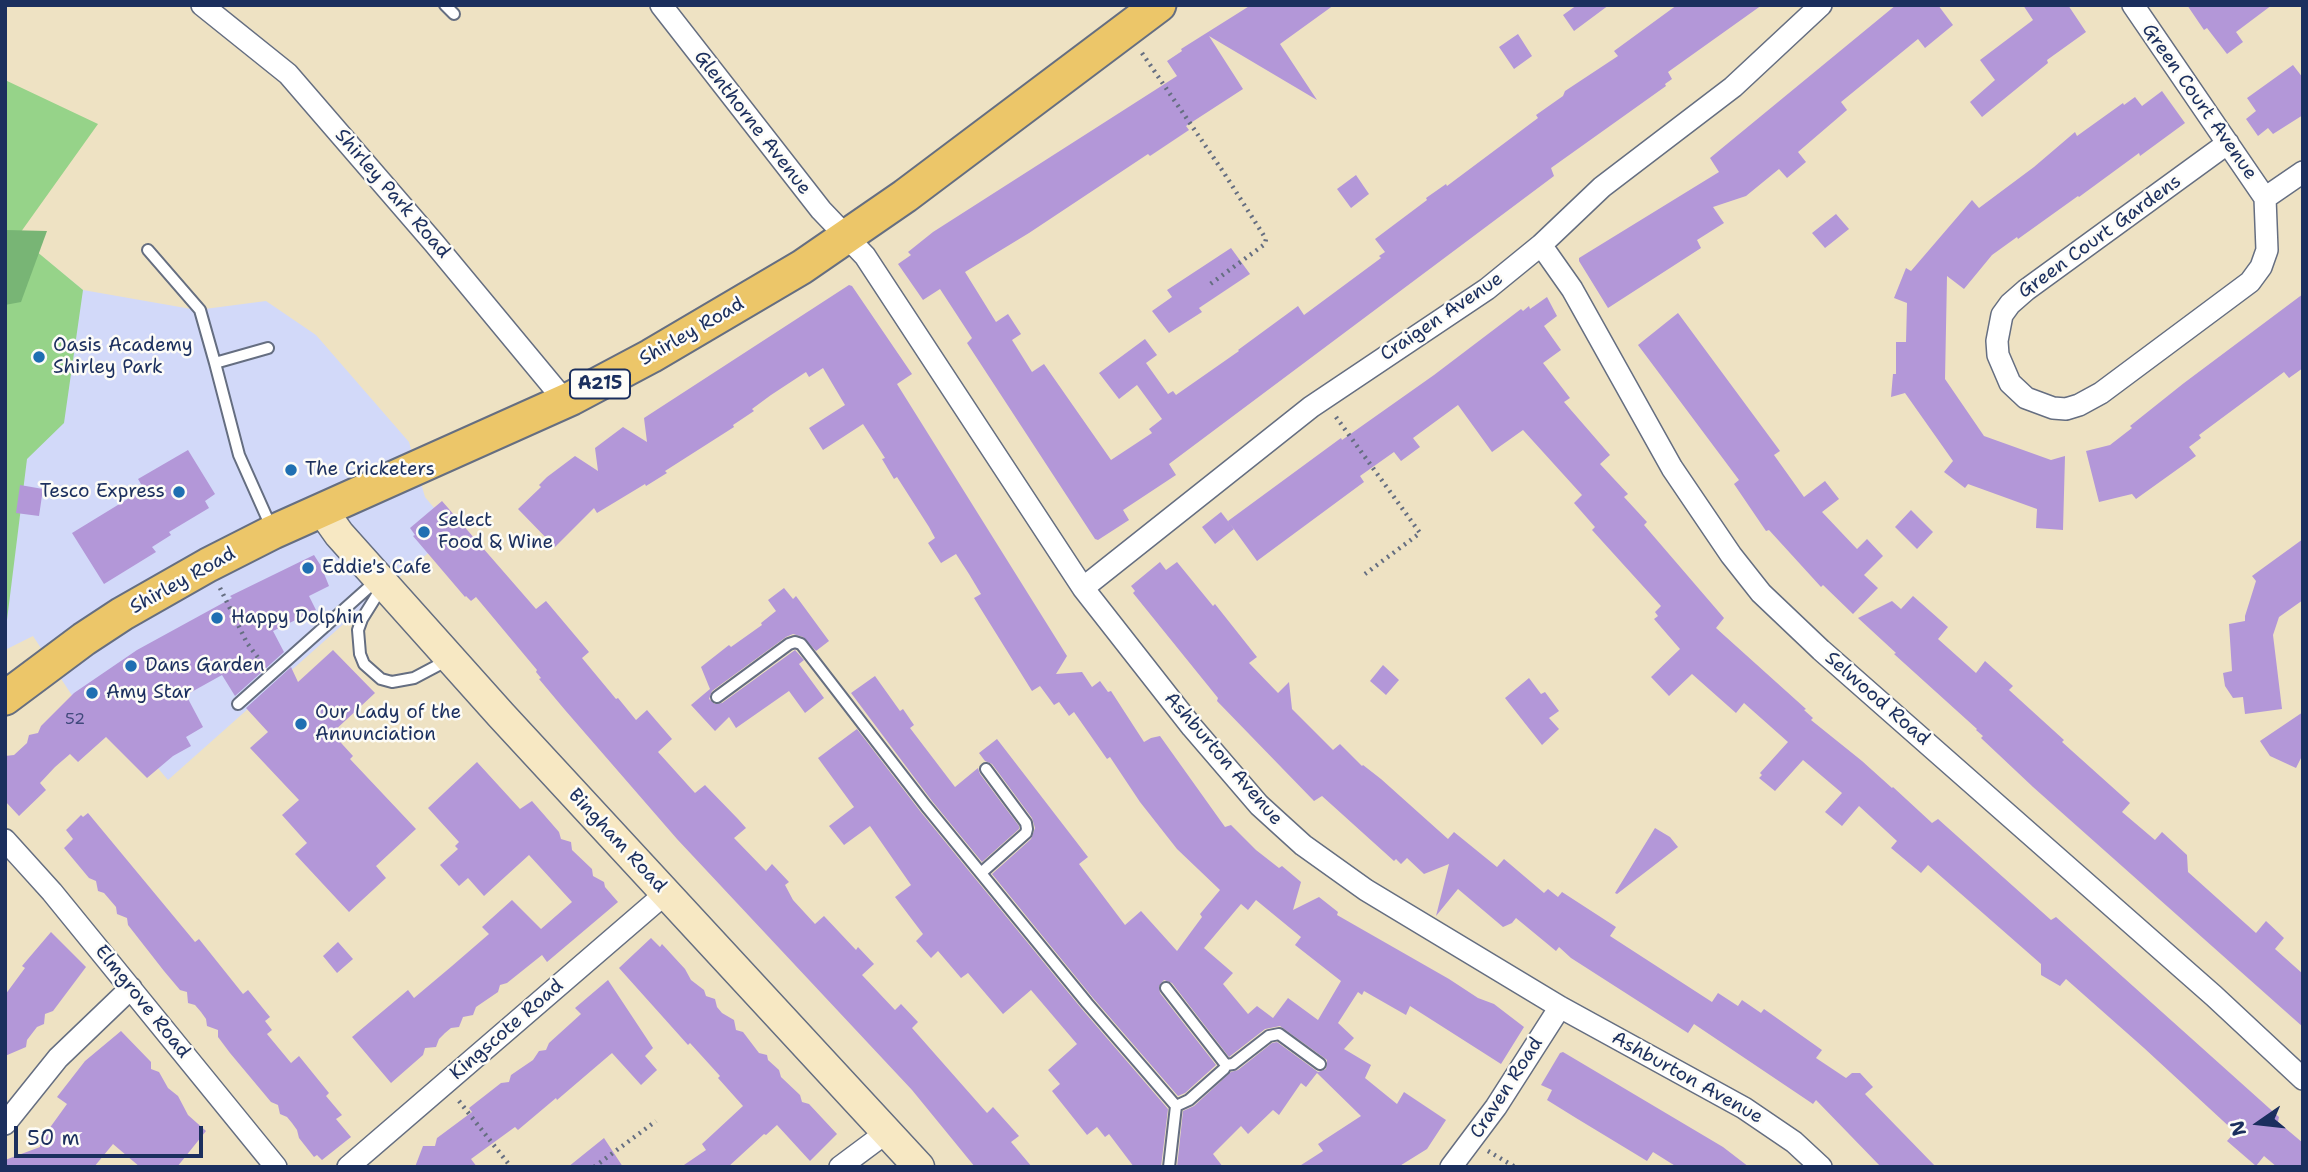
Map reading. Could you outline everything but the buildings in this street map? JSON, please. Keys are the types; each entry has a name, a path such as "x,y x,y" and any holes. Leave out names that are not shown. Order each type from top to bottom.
{"main road":[{"name":"Shirley Road","path":"5,698 84,639 208,565 273,532 565,401 651,356 848,237 1159,5"}],"street":[{"name":"Shirley Park Road","path":"202,5 288,74 434,243 565,401"},
{"name":"Glenthorne Avenue","path":"661,5 805,191 848,237"},
{"name":"Craigen Avenue","path":"1083,588 1305,411 1363,370 1464,307 1541,244 1602,187 1733,88 1821,5"},
{"name":"Green Court Avenue","path":"2133,5 2265,198"},
{"name":"Green Court Gardens","path":"2228,144 2010,304 2002,315 1997,341 1998,355 2010,383 2026,398 2053,408 2066,409 2079,405 2101,393 2250,282 2261,267 2267,250 2265,198"},
{"path":"2265,198 2303,172"},
{"name":"Ashburton Avenue","path":"848,237 879,274 1083,588 1220,762 1286,832 1366,890 1560,1007 1742,1107 1787,1137 1821,1167"},
{"name":"Selwood Road","path":"1541,244 1572,289 1672,468 1731,555 1761,593 1821,650 2214,996 2303,1079"},
{"name":"Bingham Road","path":"322,510 339,534 451,658 919,1167"},
{"name":"Elmgrove Road","path":"5,841 52,892 276,1167"},
{"name":"Kingscote Road","path":"348,1167 666,893"},
{"path":"5,1124 58,1058 131,988"},
{"name":"Craven Road","path":"1451,1167 1473,1141 1560,1007"},
{"path":"841,1167 887,1132"}],"lane":[{"path":"445,5 454,14"},
{"path":"148,250 200,310 242,464 273,532"},
{"path":"215,363 268,348"},
{"path":"382,581 358,630 360,654 364,664 381,679 391,682 404,681 451,658"},
{"path":"238,704 382,581"},
{"path":"717,697 789,644 801,644 981,873 1087,1003 1176,1106 1169,1167"},
{"path":"981,873 1026,833 1027,829 1026,823 986,769"},
{"path":"1166,988 1226,1065"},
{"path":"1176,1106 1189,1100 1226,1065 1233,1064 1269,1036 1279,1034 1320,1064"}],"path":[{"path":"1138,47 1266,239 1265,244 1209,285"},
{"path":"1333,414 1420,533 1365,574"},
{"path":"208,565 247,643 271,674"},
{"path":"456,1098 511,1167"},
{"path":"594,1167 656,1121"},
{"path":"1473,1141 1515,1167"}],"shaded area":[{"path":"5,81 18,237 83,290 197,310 266,301 316,335 409,442 425,497 454,532 366,604 168,780 116,719 73,697 33,636 5,650"}],"green space":[{"name":"Oasis Academy Shirley Park","path":"5,80 98,124 18,236 83,290 64,423 27,459 5,636"},
{"path":"5,230 47,231 21,302 5,305"}],"place":[{"name":"Oasis Academy Shirley Park","path":"39,357"},
{"name":"The Cricketers","path":"291,470"},
{"name":"Tesco Express","path":"179,492"},
{"name":"Select Food & Wine","path":"424,532"},
{"name":"Eddie's Cafe","path":"308,568"},
{"name":"Happy Dolphin","path":"217,618"},
{"name":"Dans Garden","path":"131,666"},
{"name":"Amy Star","path":"92,693"},
{"name":"Our Lady of the Annunciation","path":"301,724"}]}
